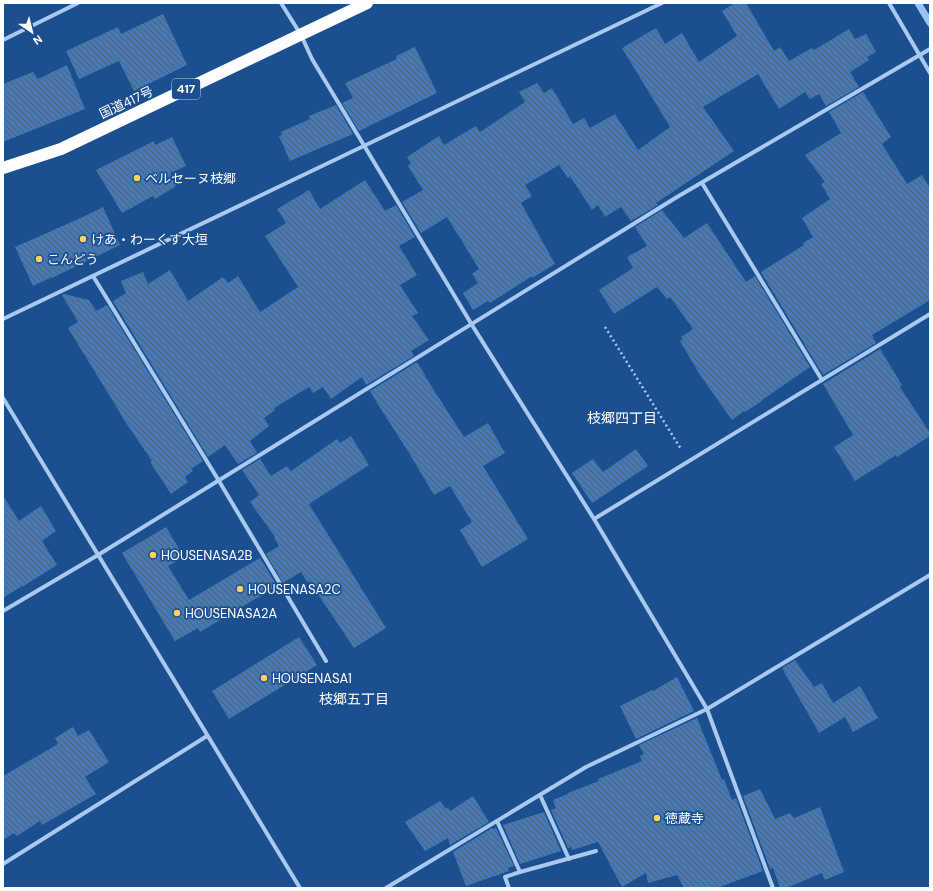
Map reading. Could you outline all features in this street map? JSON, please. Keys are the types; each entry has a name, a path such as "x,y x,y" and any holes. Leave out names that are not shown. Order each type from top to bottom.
{"highway":[{"name":"国道417号","path":"3,168 61,149 367,3"}],"street":[{"path":"3,40 78,3"},
{"path":"281,3 301,35 312,59 364,147 472,325 594,519 707,709 773,888"},
{"path":"3,319 662,3"},
{"path":"889,3 930,73"},
{"path":"3,611 219,481 702,182 929,50"},
{"path":"702,182 822,380"},
{"path":"93,276 219,481 326,661"},
{"path":"594,519 930,314"},
{"path":"3,398 300,888"},
{"path":"386,888 586,767 707,709 930,575"},
{"path":"3,864 207,736"},
{"path":"540,795 569,859"},
{"path":"497,820 520,872"},
{"path":"509,888 506,877 596,851"}],"path":[{"path":"606,327 689,461"}],"building":[{"path":"735,3 746,3 774,51 780,47 789,61 812,48 814,50 849,29 855,39 866,34 876,52 867,57 869,60 850,72 859,87 826,106 819,94 810,99 805,92 779,109 758,74 703,107 734,151 656,203 658,205 631,221 621,207 605,217 598,205 592,210 570,176 568,178 559,165 525,185 532,196 521,203 555,264 532,278 532,276 490,303 488,301 473,310 463,293 478,283 472,274 479,269 447,217 421,233 402,202 423,190 408,166 411,163 407,157 439,136 444,145 476,126 480,132 525,102 519,92 537,83 544,93 552,88 573,124 584,118 590,128 615,114 638,150 670,127 622,48 656,28 665,44 682,33 699,62 737,36 722,11"},
{"path":"163,14 187,65 134,91 119,61 79,79 66,51 118,27 121,34"},
{"path":"415,47 437,93 359,131 342,103 353,98 345,83 397,59 396,56"},
{"path":"67,65 85,109 3,142 3,84 33,72 38,79"},
{"path":"863,92 891,137 882,144 907,184 922,175 930,188 930,300 872,335 876,343 823,375 761,272 804,245 803,243 813,237 802,218 830,199 821,184 825,182 805,155 841,133 829,112"},
{"path":"336,105 353,134 290,161 279,136 282,135 281,132 310,119 309,116"},
{"name":"ベルセーヌ枝郷","path":"172,137 186,166 170,173 176,186 155,199 153,196 122,213 96,170 154,141 155,145"},
{"path":"365,180 385,211 396,205 415,237 399,246 417,275 400,285 418,313 412,316 429,340 411,351 414,356 366,385 362,377 331,399 323,387 313,393 309,387 274,408 275,410 264,418 269,426 250,441 257,453 238,464 225,445 208,457 113,301 126,293 121,281 143,272 148,284 170,270 188,301 223,277 228,283 238,276 260,312 298,287 265,236 286,223 277,209 309,190 320,209"},
{"path":"103,207 120,245 33,286 15,247"},
{"path":"662,210 684,238 707,223 746,282 755,276 810,367 732,420 700,375 680,341 683,339 681,337 693,329 670,297 667,299 657,287 614,314 599,290 633,268 627,257 647,246 635,227"},
{"path":"64,294 89,300 96,311 107,305 203,461 191,469 193,471 185,477 188,482 171,494 150,462 152,461 122,417 68,328 78,322 62,295"},
{"path":"880,349 902,385 900,387 930,433 930,436 897,457 896,455 855,481 834,447 853,435 823,384"},
{"path":"417,362 464,437 488,423 505,453 483,466 528,539 482,567 460,530 472,522 450,486 434,495 370,391"},
{"path":"351,436 369,465 309,504 386,628 354,648 309,581 307,582 301,572 283,583 266,554 279,546 274,538 275,537 250,502 259,495 242,470 260,459 271,476 287,466 291,471 337,439 340,443"},
{"path":"636,449 648,466 592,503 572,473 593,459 603,472"},
{"path":"3,496 19,521 41,506 56,531 42,541 57,565 3,598"},
{"path":"166,527 184,557 168,566 189,600 260,558 277,586 200,632 198,628 175,641 122,553"},
{"name":"HOUSENASA1","path":"299,637 317,665 229,719 212,691"},
{"path":"795,660 814,687 822,683 833,703 860,686 878,718 853,732 845,717 819,733 782,668"},
{"path":"677,677 694,711 636,739 620,706 652,690 653,691"},
{"name":"徳蔵寺","path":"697,718 722,780 724,779 732,800 736,798 763,871 717,888 684,888 677,875 648,883 646,873 622,887 598,842 572,850 571,847 568,848 551,810 556,808 553,800 642,761 640,756 644,754 639,745"},
{"path":"73,727 78,736 89,730 109,762 85,777 96,794 42,825 40,821 17,836 14,833 3,840 3,776 58,744 55,738"},
{"path":"760,789 775,819 790,813 794,818 820,807 844,872 825,880 822,873 786,888 780,888 773,868 770,869 743,796"},
{"path":"473,796 489,822 450,845 448,838 425,851 405,822 440,801 446,809 448,807 450,811"},
{"path":"544,812 561,851 520,864 503,825"},
{"path":"492,828 496,828 514,866 508,868 509,871 466,886 453,852"}],"waterway":[{"path":"918,3 930,23"}],"place":[{"name":"ベルセーヌ枝郷","path":"137,178"},
{"name":"けあ・わーくす大垣","path":"83,239"},
{"name":"こんどう","path":"39,259"},
{"name":"HOUSENASA2B","path":"153,555"},
{"name":"HOUSENASA2C","path":"240,589"},
{"name":"HOUSENASA2A","path":"177,613"},
{"name":"HOUSENASA1","path":"264,678"},
{"name":"徳蔵寺","path":"657,818"}],"district":[{"name":"枝郷四丁目","path":"622,418"},
{"name":"枝郷五丁目","path":"354,699"}]}
